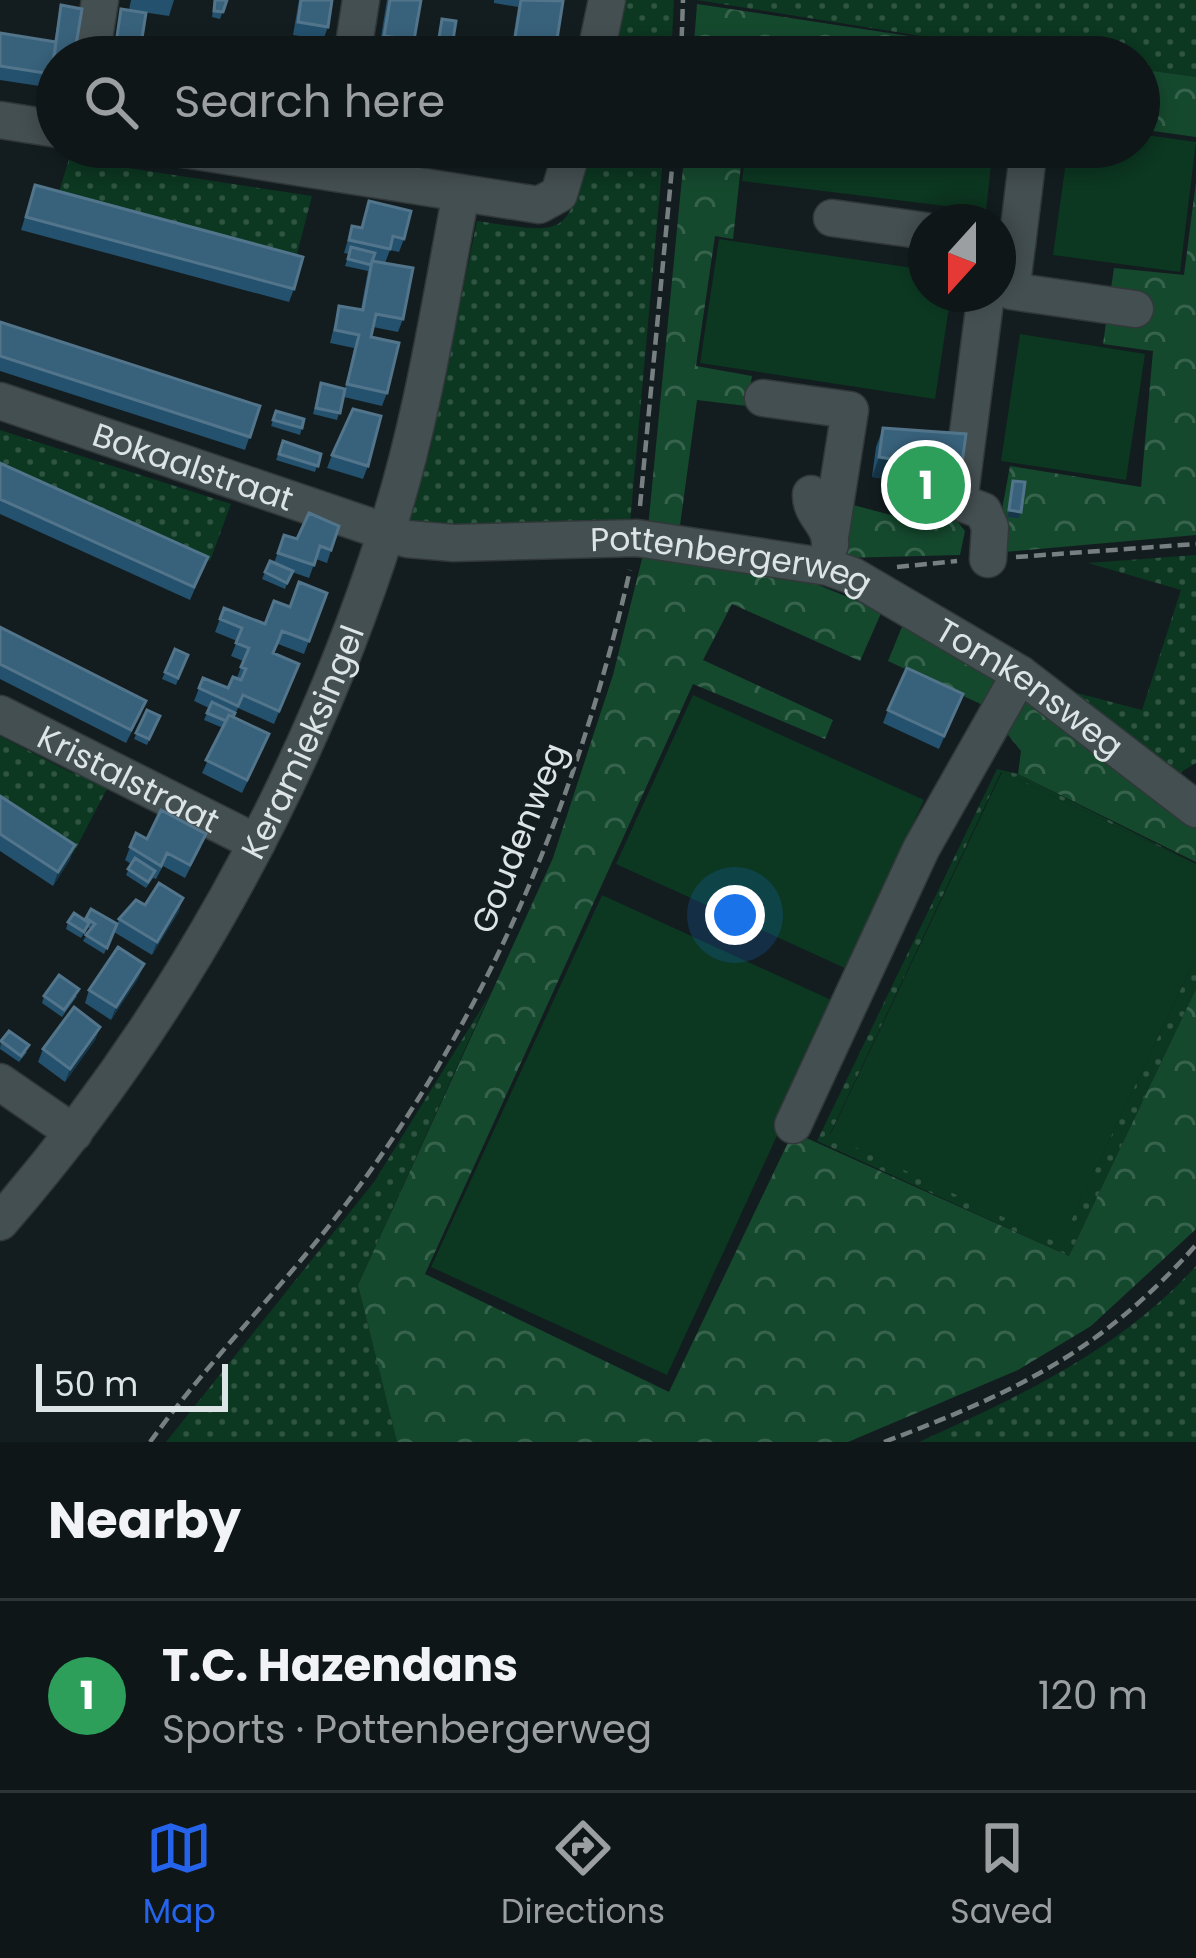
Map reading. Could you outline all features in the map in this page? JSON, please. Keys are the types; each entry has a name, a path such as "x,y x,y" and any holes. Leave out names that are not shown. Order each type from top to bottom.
{"street":[{"path":"95,36 100,0"},
{"path":"355,36 361,0"},
{"path":"599,36 607,0"},
{"path":"0,120 36,126"},
{"path":"365,168 460,194 539,205 559,194 566,168"},
{"path":"1016,206 1024,168"},
{"name":"Keramieksingel","path":"0,1222 74,1133 141,1041 256,843 328,690 397,535 460,194"},
{"path":"832,218 908,229"},
{"path":"1016,294 1136,309"},
{"path":"983,312 965,335 990,396 959,502 983,511 991,527 988,559"},
{"path":"764,398 868,413 837,560"},
{"name":"Bokaalstraat","path":"0,401 397,535"},
{"path":"811,494 811,507 837,560"},
{"name":"Pottenbergerweg","path":"397,535 454,543 637,538 837,560"},
{"name":"Tomkensweg","path":"837,560 1020,674 1196,809"},
{"path":"793,1125 921,849 1020,674"},
{"name":"Kristalstraat","path":"0,714 256,843"},
{"path":"0,1082 74,1133"}],"path":[{"path":"682,36 683,0"},
{"name":"Goudenweg","path":"149,1442 355,1192 453,1044 505,941 566,797 637,538 672,168"},
{"name":"Pottenbergerweg","path":"837,560 988,559 1196,544"},
{"path":"884,1442 1000,1399 1051,1370 1108,1330 1196,1245"}],"green space":[{"path":"617,0 674,0 672,36 609,36"},
{"path":"697,0 1196,0 1196,77 1160,72 1160,36 921,36"},
{"path":"697,4 911,36 695,36"},
{"path":"1160,72 1196,77 1196,137 1160,132"},
{"path":"1160,137 1196,142 1180,272 1053,255 1065,168 1160,168"},
{"path":"66,168 128,168 312,196 296,258 59,192"},
{"path":"583,168 662,168 630,523 406,526 430,450 477,221 546,228 568,215"},
{"path":"683,168 741,168 733,239 715,236 696,366 752,376 747,406 697,400 679,533 648,528"},
{"path":"744,168 991,168 987,204 929,204 742,181"},
{"path":"1196,182 1196,535 994,553 1010,466 1141,487 1153,351 1103,344 1114,268 1184,275"},
{"path":"719,239 908,267 908,312 948,312 935,399 700,363"},
{"path":"1020,334 1145,354 1126,480 1001,461"},
{"path":"0,430 231,504 210,561 0,467"},
{"path":"849,504 895,516 957,521 965,531 960,555 841,558"},
{"path":"643,555 801,578 882,611 860,661 732,604 703,660 833,720 825,739 693,684 425,1274 669,1392 793,1132 1069,1256 1196,989 1196,1229 1091,1326 1018,1370 848,1442 397,1442 358,1285 553,858 613,675"},
{"path":"1196,555 1196,763 1168,780 1054,687 1142,710 1181,590 1088,563"},
{"path":"904,622 998,674 985,706 888,661"},
{"path":"693,695 924,800 847,969 616,864"},
{"path":"1024,698 1196,827 1196,862 1018,774 1021,751 1005,731"},
{"path":"0,736 72,773 82,769 110,783 73,854 0,804"},
{"path":"997,769 1018,774 1196,864 1001,772 830,1134 1060,1243 1196,957 1196,989 1069,1256 817,1141"},
{"path":"1002,772 1196,864 1196,957 1060,1244 830,1135"},
{"path":"602,895 838,1003 667,1375 431,1267"},
{"path":"489,996 358,1285 397,1442 166,1442 374,1182"},
{"path":"1196,1266 1196,1442 919,1442 1031,1388 1102,1346"}],"building":[{"path":"215,0 227,0 223,12 214,11"},
{"path":"301,0 332,0 328,27 298,22"},
{"path":"390,0 421,0 415,36 384,36"},
{"path":"521,0 563,1 558,36 515,36"},
{"path":"61,5 82,9 78,36 57,36"},
{"path":"121,9 146,13 142,36 117,36"},
{"path":"442,19 456,21 454,36 439,36"},
{"path":"0,33 36,39 36,72 0,66"},
{"path":"35,185 303,257 294,289 26,217"},
{"path":"369,201 411,211 404,239 393,236 390,249 349,240 352,226 362,228"},
{"path":"351,247 375,253 371,265 348,259"},
{"path":"372,261 413,268 403,319 376,314 371,337 399,343 387,393 347,384 359,335 335,330 339,306 363,310"},
{"path":"0,322 260,406 250,437 0,356"},
{"path":"321,383 345,389 340,413 316,408"},
{"path":"353,409 381,416 368,466 332,455"},
{"path":"276,411 304,419 302,428 273,420"},
{"path":"883,428 966,434 959,485 902,477 904,461 879,457"},
{"path":"283,441 321,454 318,466 279,454"},
{"path":"0,463 208,557 194,587 0,499"},
{"path":"1013,481 1025,482 1021,512 1009,510"},
{"path":"309,513 339,526 331,550 320,546 314,565 278,553 284,535 297,539"},
{"path":"270,561 293,571 287,583 265,572"},
{"path":"299,582 327,593 309,641 282,631 273,653 299,664 279,711 243,695 238,706 199,688 203,678 228,688 233,677 241,680 246,669 241,667 249,648 236,643 242,628 220,619 224,608 265,624 274,601 290,607"},
{"path":"0,627 146,701 131,730 0,664"},
{"path":"175,649 188,655 178,678 165,672"},
{"path":"907,668 963,694 944,736 888,710"},
{"path":"212,702 235,713 233,717 229,715 226,721 207,713"},
{"path":"147,710 160,716 149,739 136,733"},
{"path":"229,715 269,734 247,780 206,760"},
{"path":"0,796 75,845 58,872 0,834"},
{"path":"161,810 206,834 190,865 167,853 161,866 130,847 136,833 147,839"},
{"path":"135,858 155,871 148,882 128,869"},
{"path":"159,883 183,898 157,942 119,919 136,900 145,905"},
{"path":"91,909 117,924 107,948 86,935 95,924 86,918"},
{"path":"74,913 89,923 84,932 68,922"},
{"path":"118,947 144,964 116,1007 89,990"},
{"path":"59,975 79,989 64,1010 44,996"},
{"path":"74,1007 100,1027 70,1069 43,1049"},
{"path":"9,1031 29,1045 21,1056 1,1041"}],"place":[{"name":"T.C. Hazendans","path":"926,485"}]}
